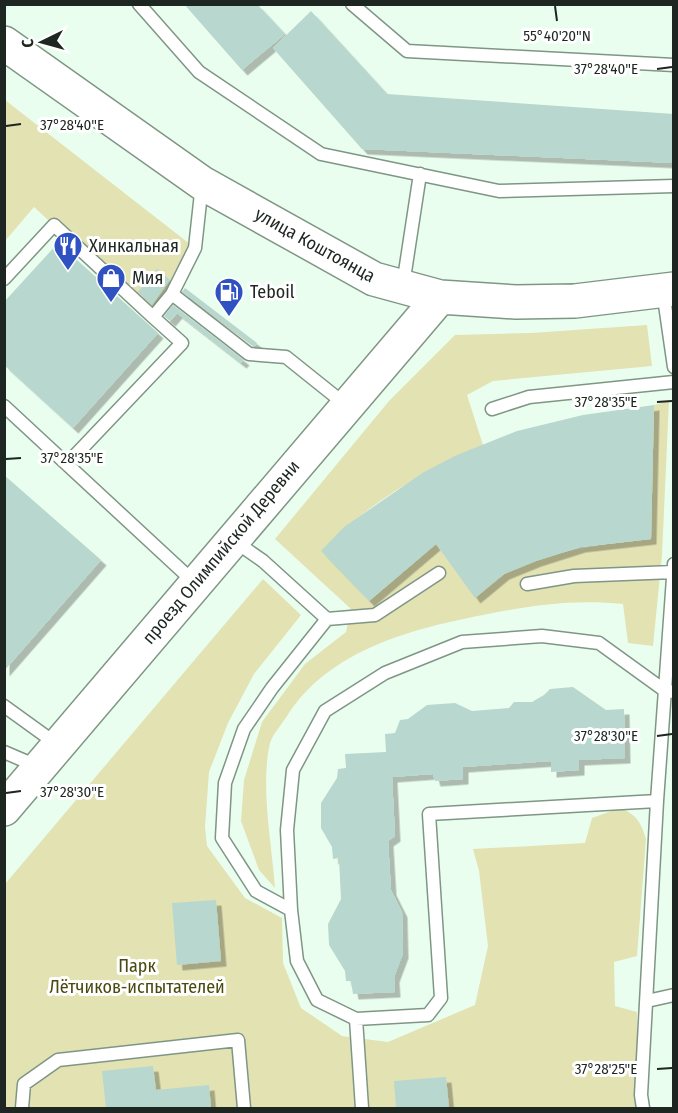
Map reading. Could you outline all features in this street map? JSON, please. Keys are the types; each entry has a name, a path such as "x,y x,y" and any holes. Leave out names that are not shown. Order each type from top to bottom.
{"street":[{"name":"улица Коштоянца","path":"4,43 202,183 374,279 440,297 516,302 575,301 668,290"},
{"name":"проезд Олимпийской Деревни","path":"4,810 440,297"}],"lane":[{"path":"139,4 199,72 321,154 499,191 674,186"},
{"path":"352,4 407,51 674,65"},
{"path":"402,287 420,174"},
{"path":"153,317 172,294 195,248 202,183"},
{"path":"4,279 54,225 182,343 67,464"},
{"path":"668,290 674,367"},
{"path":"172,294 249,354 286,357 346,405"},
{"path":"492,409 529,397 674,382"},
{"path":"4,406 196,583"},
{"path":"232,539 263,561 327,619"},
{"path":"643,1108 641,1095 657,801 669,691 674,564"},
{"path":"526,584 574,576 673,572"},
{"path":"291,910 256,891 222,838 225,783 244,729 272,688 327,619 375,615 439,573"},
{"path":"657,801 429,814 441,999 428,1015 356,1019 317,1000 297,961 291,910 287,830 293,770 325,711 385,673 462,642 542,636 599,643 669,691"},
{"path":"4,706 49,757"},
{"path":"4,752 49,757"},
{"path":"647,1001 674,995"},
{"path":"356,1019 362,1108"},
{"path":"22,1108 24,1084 58,1060 238,1040 244,1108"}],"green space":[{"path":"5,100 195,248 153,317 34,207 5,241"},
{"path":"647,325 652,366 493,381 467,395 483,445 439,466 377,503 357,518 322,551 369,601 436,544 476,597 505,574 540,559 576,549 651,539 654,405 669,401 662,555 653,646 628,643 623,604 570,603 518,608 428,627 374,646 348,659 325,674 305,693 270,743 266,796 275,888 259,870 241,821 244,780 262,722 305,664 346,632 351,609 275,539 389,401 455,335 531,333"},
{"name":"Парк Лётчиков-испытателей","path":"263,579 301,615 254,674 228,723 209,772 205,827 207,846 245,898 282,918 283,963 301,1008 342,1036 388,1042 475,1005 488,946 479,871 473,849 585,843 592,818 620,808 637,819 646,839 637,956 614,962 615,1006 637,1012 637,1108 5,1108 5,884"}],"building":[{"path":"184,4 257,4 285,34 242,70"},
{"path":"311,11 387,94 674,114 674,163 362,149 273,48"},
{"path":"58,243 158,333 73,428 4,365 4,302"},
{"path":"157,269 170,280 152,305 138,292"},
{"path":"185,288 257,343 255,346 182,292"},
{"path":"173,305 244,360 241,363 177,313 170,321 164,316"},
{"path":"654,405 651,539 580,547 536,561 504,574 475,598 436,544 369,601 321,551 344,527 424,472 457,455 517,431 583,415"},
{"path":"4,475 101,560 4,671"},
{"path":"573,687 606,710 624,709 625,758 579,760 579,770 551,772 551,761 463,767 463,779 435,781 433,774 392,777 395,836 388,841 391,890 402,912 403,953 394,977 395,992 353,994 351,981 346,981 345,971 329,945 328,924 341,899 339,858 333,859 332,847 321,828 321,803 337,778 338,769 346,768 345,754 386,752 385,734 395,733 400,720 408,719 427,705 455,703 472,711 509,708 514,702 532,702 550,689"},
{"path":"216,900 221,961 177,965 172,903"},
{"path":"153,1066 156,1090 209,1085 211,1108 106,1108 102,1071"},
{"path":"446,1077 449,1108 396,1108 394,1081"}],"place":[{"name":"Хинкальная","path":"68,272"},
{"name":"Мия","path":"111,304"},
{"name":"Teboil","path":"229,318"}]}
